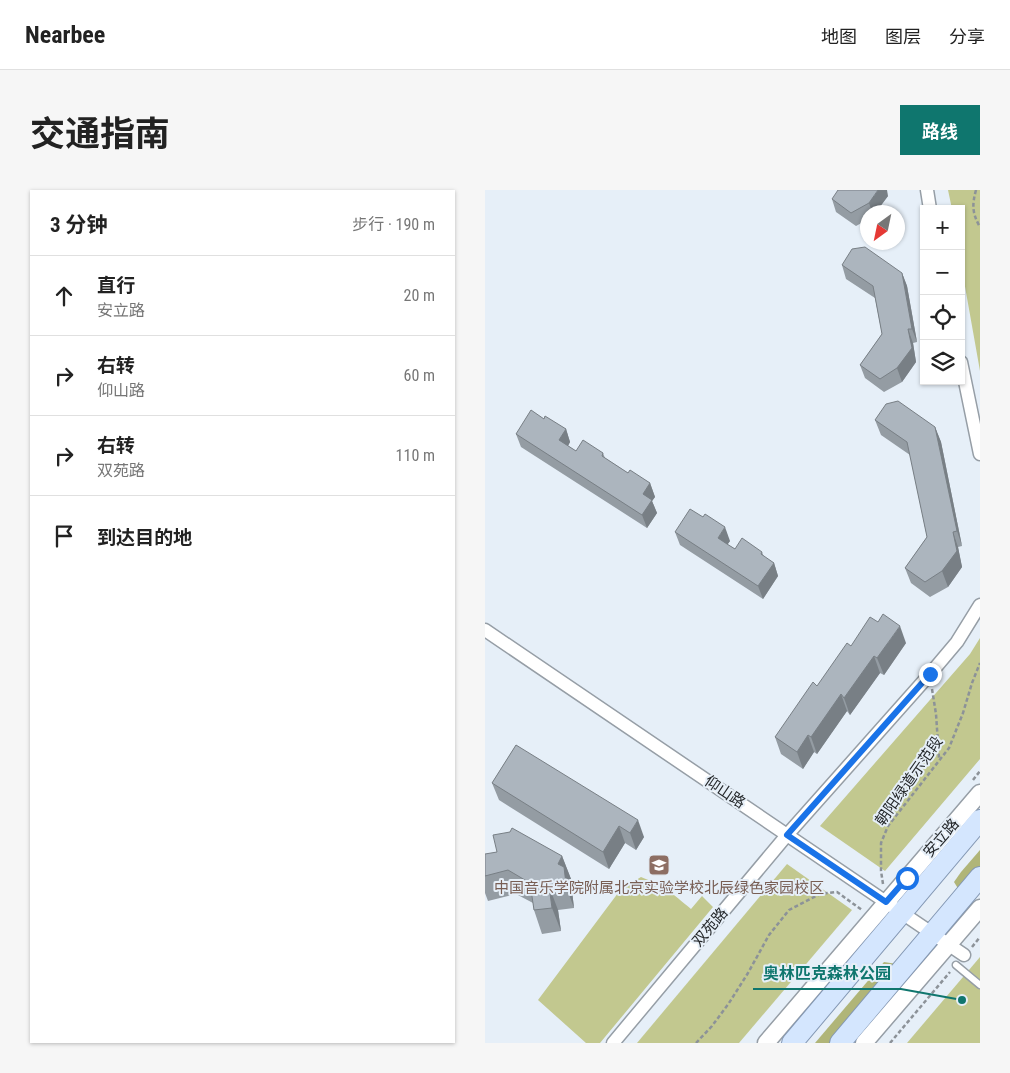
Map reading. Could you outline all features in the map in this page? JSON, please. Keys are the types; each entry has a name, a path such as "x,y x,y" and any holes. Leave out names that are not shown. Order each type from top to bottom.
{"main road":[{"name":"安立路","path":"792,1043 894,908 980,820"},
{"path":"840,1043 940,939 980,878"}],"street":[{"path":"927,190 929,205"},
{"path":"965,381 980,454"},
{"name":"双苑路","path":"613,1043 787,835 957,642 980,605"},
{"name":"仰山路","path":"485,630 940,939 960,960"},
{"name":"安立路","path":"766,1043 894,908 980,793"},
{"path":"864,1043 940,939 980,908"}],"lane":[{"path":"960,960 980,985"}],"path":[{"path":"975,190 972,204 980,227"},
{"name":"朝阳绿道示范段","path":"883,886 881,843 888,826 949,748 980,663"},
{"path":"930,674 936,714 939,760"},
{"path":"696,1043 712,1026 729,1003 769,935 789,910 820,894 837,892 862,910"},
{"path":"890,1043 980,937"}],"green space":[{"path":"948,190 980,190 980,371 965,287 965,205 951,205"},
{"path":"980,638 980,759 885,871 820,826 970,654"},
{"path":"980,850 980,883 959,890 954,882"},
{"path":"787,864 852,910 739,1043 637,1043"},
{"path":"641,877 667,890 691,909 702,896 713,907 600,1043 586,1043 538,1000 621,889"},
{"path":"980,957 980,1043 907,1043"},
{"path":"884,962 897,964 843,1043 815,1043"}],"building":[{"path":"838,190 878,190 869,203 860,205 860,208 851,213 832,199"},
{"path":"860,248 860,250 869,250 902,273 912,329 908,329 912,348 897,368 880,379 860,365 882,334 873,286 842,265 852,249"},
{"path":"898,401 935,427 957,531 953,532 957,551 942,571 925,582 905,568 927,537 907,442 875,420 886,404"},
{"path":"531,410 544,419 545,416 566,429 559,440 576,451 583,440 603,453 602,456 628,473 630,470 650,483 643,494 652,500 642,515 516,434"},
{"path":"690,509 703,517 705,514 725,527 718,538 727,544 735,549 742,538 774,563 758,586 675,532"},
{"path":"883,614 900,626 877,658 874,656 844,698 841,694 811,737 808,735 797,752 775,737 813,682 817,686 847,643 851,646 870,617 878,622"},
{"path":"516,745 638,820 630,833 619,826 603,852 492,783"},
{"path":"512,828 562,856 558,864 564,867 566,884 549,886 552,908 534,910 530,883 508,870 485,876 485,854 497,852 493,835 510,832"}],"place":[{"name":"中国音乐学院附属北京实验学校北辰绿色家园校区","path":"659,865"},
{"name":"奥林匹克森林公园","path":"962,1000"}],"route":[{"path":"907,878 886,902 787,835 930,674"}]}
